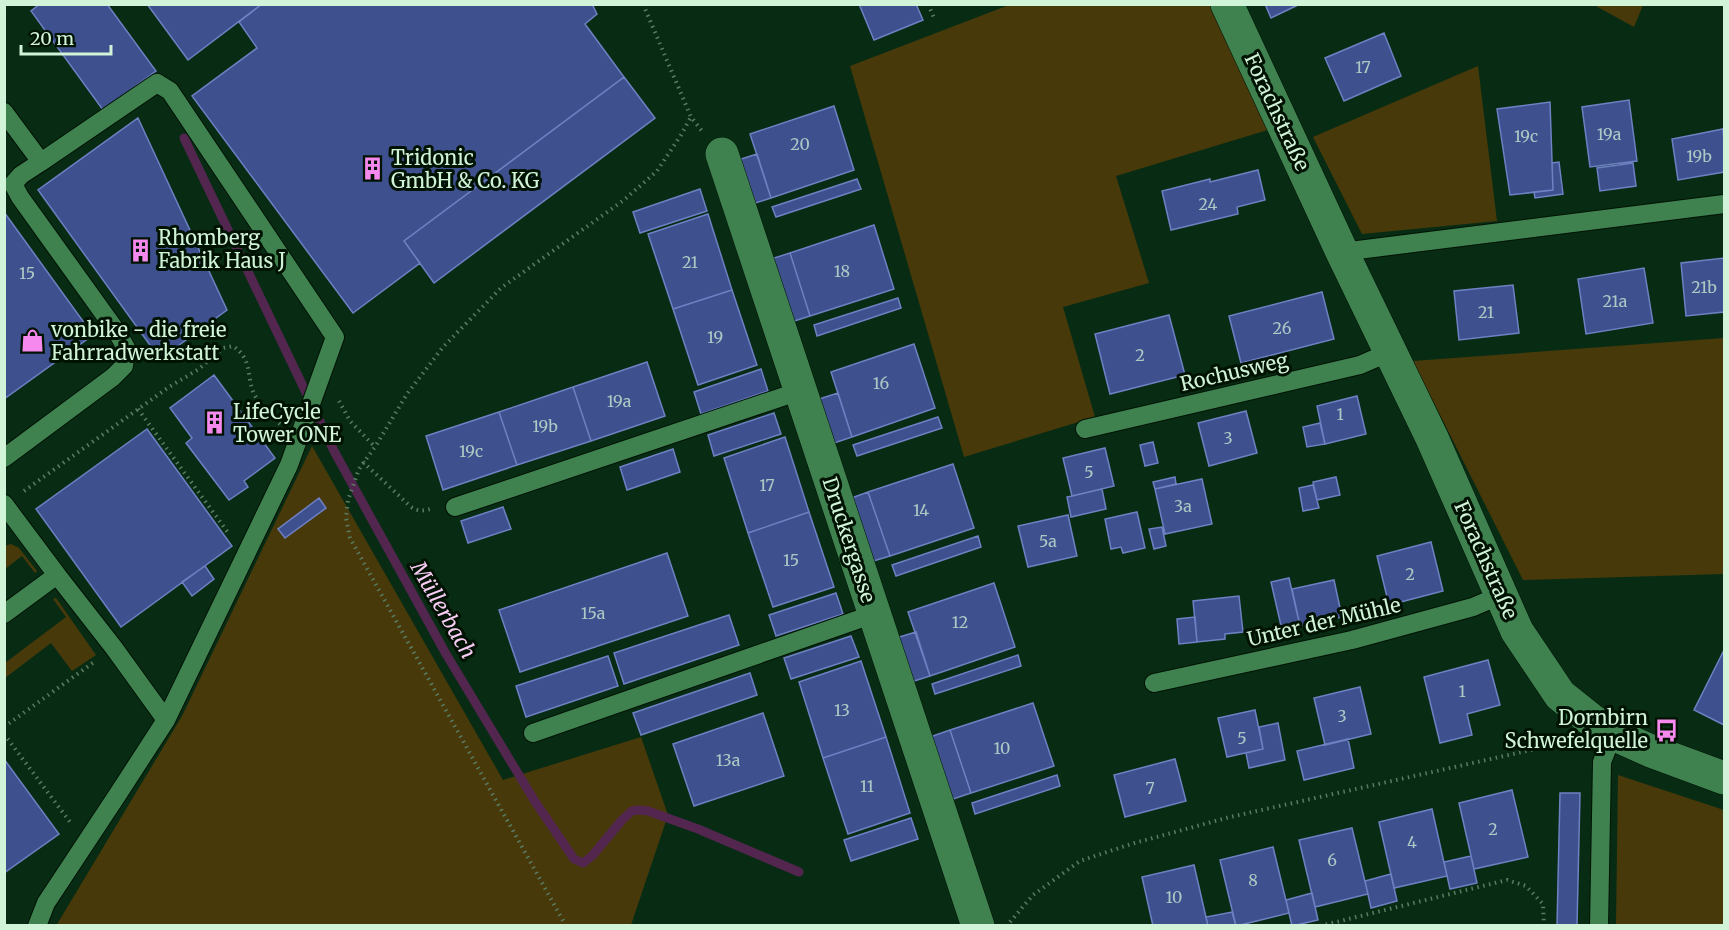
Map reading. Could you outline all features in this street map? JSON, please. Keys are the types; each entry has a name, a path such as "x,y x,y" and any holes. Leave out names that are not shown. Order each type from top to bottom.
{"street":[{"name":"Forachstraße","path":"1227,4 1342,252 1432,438 1517,631 1560,695 1601,727 1651,751 1725,778"},
{"name":"Druckergasse","path":"722,154 978,926"}],"lane":[{"path":"4,458 113,377 124,366 126,348 117,332 9,182 157,83 170,91 335,337 289,465 166,720 46,903 36,926"},
{"path":"4,112 41,162"},
{"path":"1342,252 1725,204"},
{"name":"Rochusweg","path":"1085,429 1360,365 1390,352"},
{"path":"455,507 800,391"},
{"path":"5,505 166,720"},
{"path":"4,614 57,575"},
{"name":"Unter der Mühle","path":"1154,683 1352,640 1473,607 1501,595"},
{"path":"533,733 874,614"},
{"path":"1599,926 1601,727"}],"path":[{"path":"4,8 9,4"},
{"path":"566,926 350,538 346,518 348,500 358,469 375,447 406,394 443,347 501,288 624,200 657,171 681,135 691,117 643,4"},
{"path":"928,4 935,20"},
{"path":"5,505 169,387 199,369 223,348 233,346 243,353 255,394 268,413 297,442"},
{"path":"138,409 246,556"},
{"path":"355,426 375,447"},
{"path":"363,462 417,511 449,503 455,507"},
{"path":"4,726 114,648"},
{"path":"1007,926 1034,895 1080,861 1131,844 1230,817 1574,740 1601,727"},
{"path":"4,734 86,843"},
{"path":"1320,926 1507,880 1526,886 1543,903 1544,926"}],"shaded area":[{"path":"1009,5 1213,5 1271,129 1116,176 1149,283 1063,307 1095,417 964,457 850,66"},
{"path":"1594,5 1643,5 1634,27"},
{"path":"1478,66 1497,221 1362,234 1313,137"},
{"path":"1724,338 1724,574 1523,580 1413,361"},
{"path":"312,446 503,780 641,737 668,815 631,925 56,926 182,716"},
{"path":"11,544 19,548 37,571 35,573 22,556 5,569 5,546"},
{"path":"56,598 96,655 72,671 51,643 5,678 5,663 66,617 53,599"},
{"path":"1618,775 1724,810 1724,925 1616,925"}],"building":[{"path":"40,4 107,4 156,71 103,110 31,11"},
{"path":"147,4 262,4 188,60"},
{"name":"Tridonic GmbH & Co. KG","path":"262,4 592,4 597,14 585,24 624,77 404,241 420,263 353,313 192,96 257,48 239,22"},
{"path":"859,4 916,4 923,20 874,40"},
{"path":"1265,4 1300,4 1271,18"},
{"path":"1384,33 1401,76 1344,101 1325,58"},
{"path":"624,77 655,118 434,283 404,241"},
{"path":"1629,100 1637,161 1590,167 1582,107"},
{"path":"1550,102 1553,190 1510,195 1497,109"},
{"path":"834,106 854,170 771,198 750,134"},
{"name":"Rhomberg Fabrik Haus J","path":"138,118 227,310 160,359 38,190"},
{"path":"1723,129 1724,172 1678,180 1672,139"},
{"path":"757,154 771,198 749,205 735,161"},
{"path":"1559,162 1563,194 1535,198 1534,192 1553,190 1552,163"},
{"path":"1633,163 1636,186 1600,191 1597,168"},
{"path":"1258,170 1265,200 1237,207 1238,214 1171,230 1162,191"},
{"path":"857,179 861,189 776,217 772,207"},
{"path":"700,189 707,211 640,233 633,212"},
{"path":"4,212 93,335 4,399"},
{"path":"708,214 732,290 673,309 648,234"},
{"path":"874,225 894,289 810,316 790,253"},
{"path":"790,253 810,316 788,323 768,260"},
{"path":"1724,258 1724,312 1686,316 1681,263"},
{"path":"1644,268 1653,323 1586,334 1578,279"},
{"path":"1513,285 1519,333 1459,340 1454,291"},
{"path":"732,290 757,365 698,385 673,309"},
{"path":"1322,292 1334,339 1241,363 1229,316"},
{"path":"898,298 901,308 817,336 814,325"},
{"path":"1169,315 1185,375 1110,394 1095,334"},
{"path":"914,344 935,408 852,437 831,372"},
{"path":"647,362 665,416 591,441 573,387"},
{"path":"761,369 768,391 701,414 694,392"},
{"name":"LifeCycle Tower ONE","path":"214,375 275,458 244,481 248,487 229,500 186,443 192,438 170,408"},
{"path":"573,387 591,441 517,465 499,412"},
{"path":"838,393 852,437 831,444 816,400"},
{"path":"1357,396 1366,434 1325,444 1317,406"},
{"path":"1246,411 1257,453 1209,466 1198,423"},
{"path":"499,412 517,465 443,490 426,436"},
{"path":"774,413 781,434 714,456 708,435"},
{"path":"938,417 942,428 857,456 853,445"},
{"path":"1320,423 1325,444 1307,447 1303,427"},
{"path":"147,429 232,546 121,627 36,509"},
{"path":"785,437 809,512 748,533 724,458"},
{"path":"1153,442 1158,463 1145,466 1140,445"},
{"path":"1105,448 1114,486 1072,496 1063,458"},
{"path":"673,449 680,472 627,490 620,467"},
{"path":"953,464 974,528 890,556 868,492"},
{"path":"1175,477 1176,484 1155,489 1153,482"},
{"path":"1336,477 1340,495 1317,500 1313,482"},
{"path":"1202,479 1212,524 1165,534 1155,489"},
{"path":"1313,485 1319,508 1303,511 1299,488"},
{"path":"1102,489 1106,509 1071,517 1067,497"},
{"path":"868,492 890,556 870,562 846,500"},
{"path":"319,498 326,508 285,538 278,529"},
{"path":"503,507 511,529 468,543 461,521"},
{"path":"809,512 834,587 773,607 748,533"},
{"path":"1137,512 1145,548 1123,553 1121,547 1111,549 1105,519"},
{"path":"1068,515 1077,556 1028,567 1018,526"},
{"path":"1162,527 1166,546 1154,549 1149,529"},
{"path":"978,536 981,547 896,576 892,565"},
{"path":"1431,542 1443,591 1389,605 1377,556"},
{"path":"667,553 688,616 520,672 499,610"},
{"path":"205,566 214,579 192,596 182,582"},
{"path":"1289,578 1300,626 1282,630 1271,582"},
{"path":"1334,580 1342,617 1300,626 1292,589"},
{"path":"994,583 1015,647 930,676 908,612"},
{"path":"836,593 843,614 776,636 769,615"},
{"path":"1239,596 1243,632 1225,634 1225,639 1197,642 1193,601"},
{"path":"729,615 739,645 624,684 614,653"},
{"path":"1195,617 1197,642 1179,644 1177,619"},
{"path":"916,632 930,676 911,682 896,638"},
{"path":"851,636 859,657 791,679 784,658"},
{"path":"1724,650 1724,725 1694,710"},
{"path":"1018,655 1021,666 935,694 932,684"},
{"path":"608,656 618,686 526,717 516,686"},
{"path":"1488,660 1500,705 1467,714 1472,735 1440,743 1424,677"},
{"path":"861,661 886,737 823,758 799,682"},
{"path":"750,673 757,695 641,735 633,713"},
{"path":"1360,687 1371,734 1325,745 1314,698"},
{"path":"1033,703 1054,766 971,793 950,730"},
{"path":"1255,710 1263,749 1227,757 1218,718"},
{"path":"763,713 784,776 694,806 673,744"},
{"path":"1278,723 1285,760 1249,768 1246,753 1263,749 1259,727"},
{"path":"950,730 971,793 950,800 930,737"},
{"path":"886,737 910,813 848,834 823,758"},
{"path":"1348,739 1354,768 1304,780 1297,751"},
{"path":"4,759 59,834 4,873"},
{"path":"1175,759 1186,801 1125,817 1114,775"},
{"path":"1057,775 1060,786 975,814 972,803"},
{"path":"1512,790 1528,857 1474,869 1459,803"},
{"path":"1560,793 1580,793 1577,926 1557,926"},
{"path":"1432,809 1447,876 1394,888 1379,822"},
{"path":"911,818 918,839 851,861 844,840"},
{"path":"1352,828 1368,894 1315,907 1299,840"},
{"path":"1273,847 1289,913 1236,926 1220,860"},
{"path":"1471,856 1477,883 1450,889 1444,862"},
{"path":"1194,865 1208,926 1153,926 1142,877"},
{"path":"1391,874 1397,901 1371,908 1365,881"},
{"path":"1312,893 1318,920 1292,926 1286,900"},
{"path":"1232,912 1236,926 1208,926 1206,917"}],"waterway":[{"name":"Müllerbach","path":"184,138 334,451 446,654 534,800 574,859 583,863 592,856 622,820 632,811 639,810 648,811 698,829 799,872"}],"place":[{"name":"Tridonic GmbH & Co. KG","path":"373,169"},
{"name":"Rhomberg Fabrik Haus J","path":"140,250"},
{"name":"vonbike - die freie Fahrradwerkstatt","path":"33,341"},
{"name":"LifeCycle Tower ONE","path":"215,423"},
{"name":"Dornbirn Schwefelquelle","path":"1666,730"}]}
